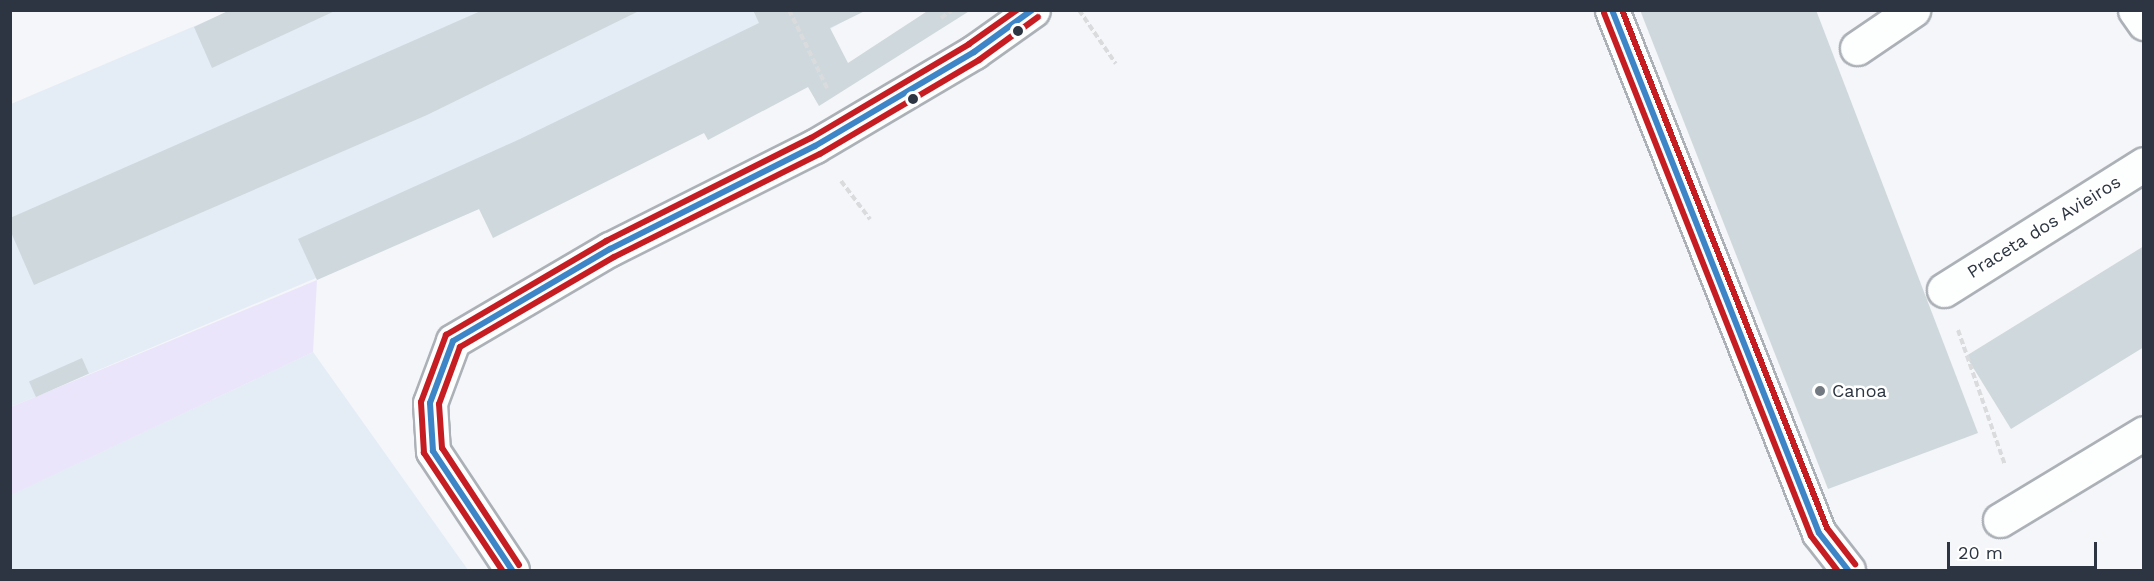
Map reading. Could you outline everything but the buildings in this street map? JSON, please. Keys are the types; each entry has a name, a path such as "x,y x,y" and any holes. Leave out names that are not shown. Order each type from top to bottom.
{"street":[{"path":"512,570 433,451 430,403 453,341 610,249 815,146 974,52 1033,10"},
{"path":"1612,10 1818,533 1848,570"},
{"path":"1857,48 1913,10"},
{"path":"2135,10 2144,23"},
{"name":"Praceta dos Avieiros","path":"1944,290 2144,164"},
{"path":"2010,514 2144,433"}],"path":[{"path":"789,10 828,90"},
{"path":"1079,10 1116,64"},
{"path":"1944,290 2010,514"}],"shaded area":[{"path":"230,11 862,11 777,59 479,209 11,407 11,104"},
{"path":"317,280 313,352 11,495 11,407"},
{"path":"313,352 468,570 11,570 10,495"}],"transit line":[{"path":"502,570 424,453 421,402 446,335 606,241 811,138 969,44 1017,10"},
{"path":"512,570 433,451 430,403 453,341 610,249 815,146 974,52 1032,10"},
{"path":"1612,10 1819,533 1848,570"},
{"path":"1622,10 1827,528 1855,564"},
{"path":"1604,13 1811,536 1837,570"},
{"path":"519,565 442,448 439,404 460,347 614,257 820,154 979,60 1038,17"}],"place":[{"name":"Canoa","path":"1820,391"}]}
